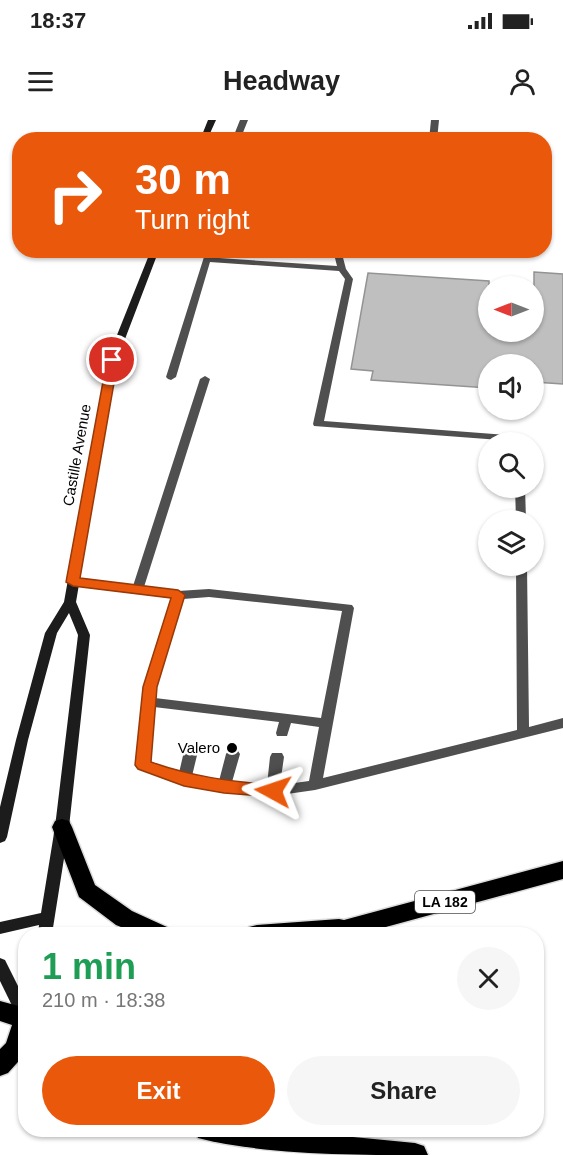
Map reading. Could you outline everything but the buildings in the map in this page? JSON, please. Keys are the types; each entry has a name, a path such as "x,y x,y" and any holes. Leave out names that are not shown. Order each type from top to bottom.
{"highway":[{"path":"62,827 87,891 124,918 144,927"},
{"name":"LA 182","path":"356,927 563,870"},
{"path":"0,1011 18,1017"},
{"path":"0,1025 18,1021"},
{"path":"0,1065 15,1050 18,1042"},
{"path":"236,1137 415,1155"}],"street":[{"name":"Castille Avenue","path":"0,837 22,740 51,633 70,602 112,360 152,258"},
{"path":"47,927 62,827 84,635 70,602"},
{"path":"0,928 49,917"},
{"path":"0,965 18,1002"}],"lane":[{"path":"339,258 342,269 349,279 318,424 478,436"},
{"path":"171,377 207,259 342,269"},
{"path":"137,590 205,379"},
{"path":"521,576 524,733"},
{"path":"73,582 178,595 209,593 348,608 315,785"},
{"path":"178,595 150,687 143,765 184,780 224,787 273,791 315,785 563,723"},
{"path":"148,702 200,715 242,720 286,718 327,723"},
{"path":"282,733 286,718"},
{"path":"184,780 192,747"},
{"path":"224,787 233,754"},
{"path":"273,791 277,757"}],"place":[{"name":"Valero","path":"232,748"}],"route":[{"path":"112,360 73,582 178,595 150,687 143,765 184,780 224,787 273,791"}]}
